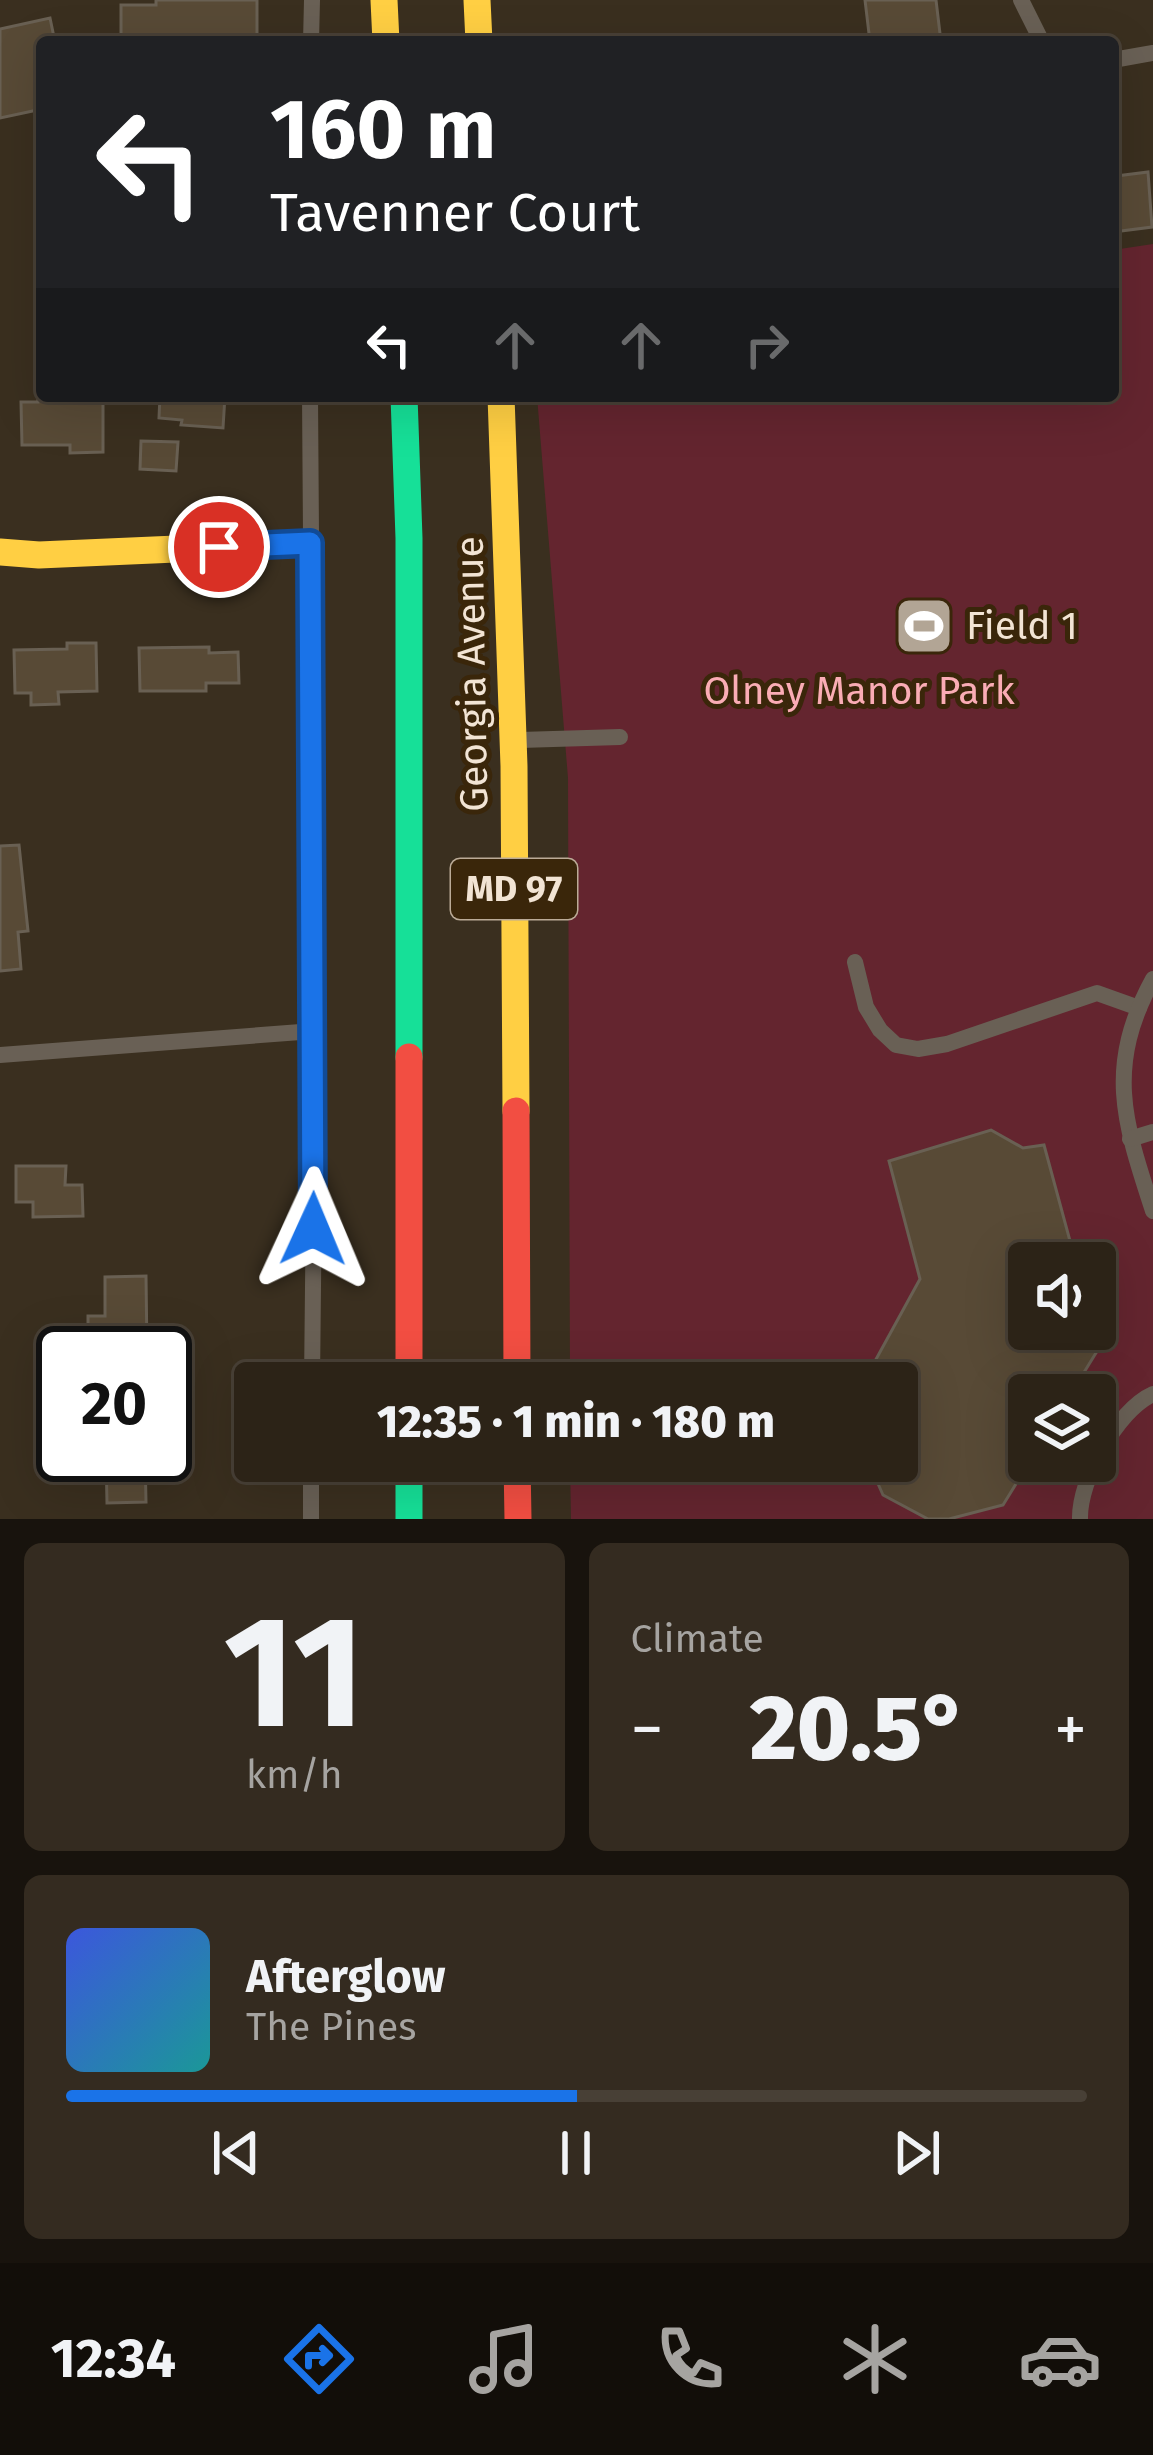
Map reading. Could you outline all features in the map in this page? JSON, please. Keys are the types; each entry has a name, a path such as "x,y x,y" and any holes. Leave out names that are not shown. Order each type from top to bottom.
{"main road":[{"path":"384,0 386,36"},
{"path":"476,0 479,36"},
{"name":"Georgia Avenue","path":"404,402 409,538 409,1362"},
{"name":"Georgia Avenue","path":"501,402 513,741 517,1362"},
{"path":"0,552 39,555 310,543"},
{"path":"409,1482 409,1519"},
{"path":"518,1482 518,1519"}],"lane":[{"path":"311,36 312,0"},
{"path":"1021,0 1039,36"},
{"path":"1119,59 1153,52"},
{"path":"310,402 312,1362"},
{"path":"513,741 620,737"},
{"path":"855,962 866,1007 880,1030 896,1045 918,1049 947,1044 1097,993 1139,1008"},
{"path":"1153,979 1123,1054 1121,1092 1153,1211"},
{"path":"0,1055 314,1031"},
{"path":"1130,1139 1153,1132"},
{"path":"1080,1519 1083,1491 1118,1423 1153,1394"},
{"path":"311,1482 311,1519"}],"green space":[{"name":"Olney Manor Park","path":"1153,244 1153,1519 571,1519 570,1482 918,1482 918,1362 570,1362 568,778 537,402 1119,402 1119,249"}],"building":[{"path":"156,0 257,0 257,36 121,36 121,5 156,5"},
{"path":"865,0 936,0 940,36 869,36"},
{"path":"50,18 54,36 36,36 36,110 0,118 0,29"},
{"path":"1148,172 1152,227 1119,231 1119,176"},
{"path":"21,402 103,402 103,452 70,453 70,445 22,445"},
{"path":"160,402 225,402 223,428 159,418"},
{"path":"141,441 178,442 176,471 140,469"},
{"path":"67,643 96,643 97,691 58,692 59,704 31,705 31,693 15,693 14,650 67,649"},
{"path":"209,647 209,653 238,652 239,683 206,683 206,691 140,691 139,648"},
{"path":"19,845 28,931 18,932 21,969 0,971 0,846"},
{"path":"991,1130 1023,1148 1044,1145 1070,1242 1008,1242 1008,1350 1098,1350 1083,1374 1008,1374 1008,1482 1017,1482 1003,1505 949,1519 928,1519 883,1495 877,1482 918,1482 918,1362 875,1362 920,1279 889,1161"},
{"path":"16,1166 66,1166 65,1185 82,1185 83,1216 33,1217 33,1202 16,1202"},
{"path":"146,1276 147,1326 88,1326 88,1316 105,1316 105,1277"},
{"path":"107,1482 146,1482 146,1502 107,1503"}],"traffic: fast":[{"path":"404,402 409,538 409,1057"},
{"path":"409,1482 409,1519"}],"traffic: slow":[{"path":"384,0 386,36"},
{"path":"477,0 479,36"},
{"path":"501,402 514,766 516,1111"},
{"path":"0,552 39,555 310,543"}],"traffic: jam":[{"path":"409,1057 409,1362"},
{"path":"516,1111 517,1362"},
{"path":"517,1482 518,1519"}],"place":[{"name":"Field 1","path":"924,626"}],"route":[{"path":"219,547 310,543 313,1229"}]}
